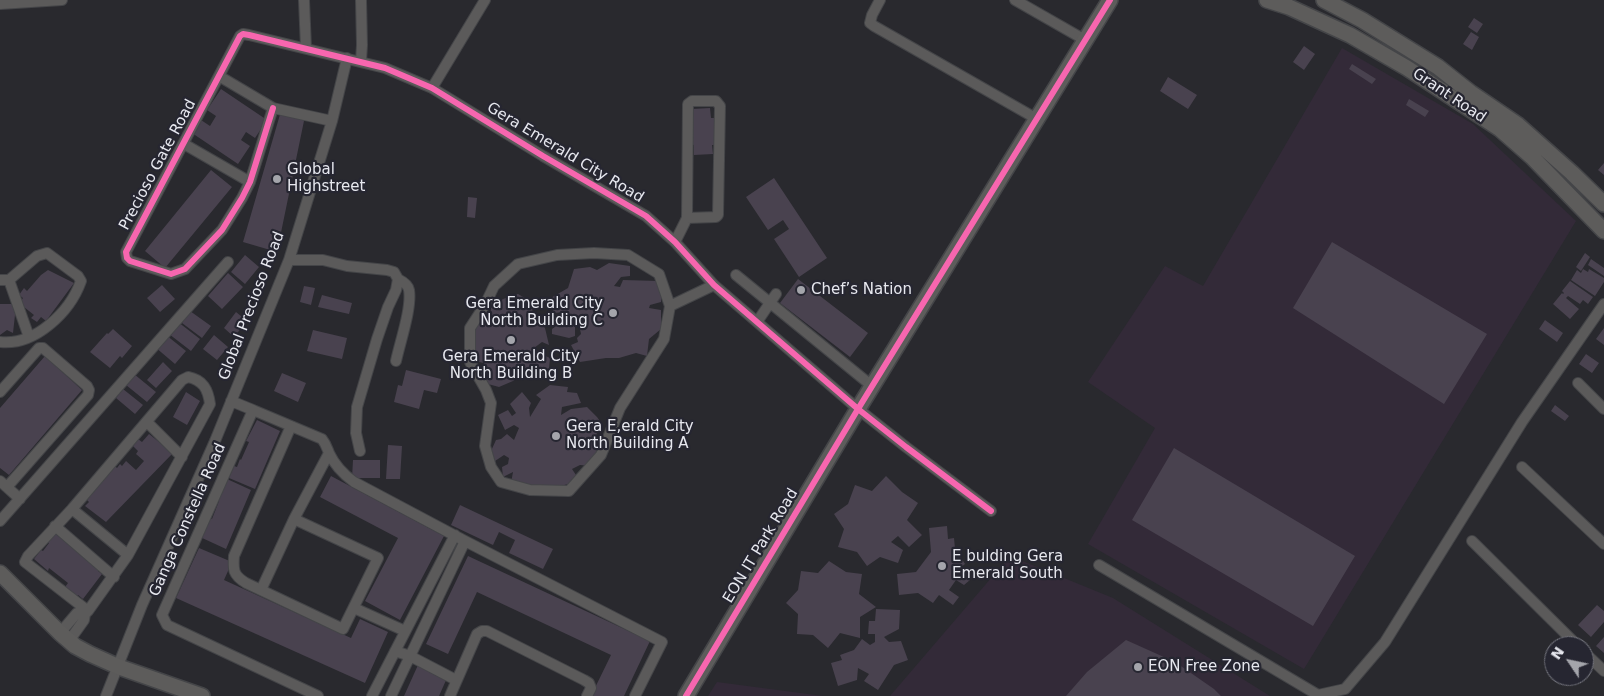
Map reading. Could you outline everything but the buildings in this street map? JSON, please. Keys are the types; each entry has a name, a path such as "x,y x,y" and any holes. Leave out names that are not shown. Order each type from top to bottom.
{"street":[{"path":"1,3 62,0"},
{"path":"304,0 306,48 347,58"},
{"path":"361,0 361,61"},
{"path":"432,88 484,0"},
{"path":"880,0 870,23 1037,119"},
{"path":"1016,0 1085,40"},
{"name":"EON IT Park Road","path":"686,696 872,386 1110,0"},
{"name":"Grant Road","path":"1267,0 1289,7 1350,35 1407,68 1500,129 1532,157 1604,231"},
{"name":"Grant Road","path":"1324,0 1362,20 1438,67 1471,94 1518,125 1572,172 1604,204"},
{"name":"Precioso Gate Road","path":"273,108 250,182 222,230 185,269 171,274 130,261 127,258 126,252 238,40 244,34 306,48"},
{"name":"Gera Emerald City Road","path":"347,58 385,68 432,88 646,216 675,242 714,285 858,409 991,511"},
{"name":"Global Precioso Road","path":"106,696 142,605 215,441 289,260 332,121 347,58"},
{"path":"219,76 273,108 332,121"},
{"path":"675,242 687,218 688,104 692,101 716,101 720,106 718,215 716,217 687,218"},
{"name":"Precioso Gate Road","path":"184,144 250,182"},
{"path":"0,342 18,341 48,327 61,314 78,288 81,281 78,276 47,253 37,256 4,280 28,336"},
{"path":"594,253 628,255 660,274 670,306 664,339 620,408 601,455 586,474 569,491 530,490 500,482 491,466 485,446 491,403 470,362 470,328 485,305 494,286 518,264 557,255 594,253"},
{"path":"289,260 322,260 348,266 394,272 398,279 407,285 409,290 408,308 396,361"},
{"path":"0,521 228,262"},
{"path":"736,275 773,298 872,386"},
{"path":"360,452 356,434 357,407 377,339 396,290 398,279"},
{"path":"670,306 714,285"},
{"path":"757,322 773,298"},
{"path":"1099,565 1318,695 1344,689 1385,642 1522,422 1604,304"},
{"path":"0,392 39,348 43,348 87,386 89,390 88,395 3,484 20,499"},
{"path":"64,637 77,613 86,612 114,577 128,555 210,404 205,385 195,378 188,377 182,380 25,562 86,612"},
{"path":"1578,383 1604,409"},
{"path":"231,401 322,439 342,473 354,482 662,642 635,696"},
{"name":"Ganga Constella Road","path":"253,410 162,615 166,626 318,696"},
{"path":"147,422 182,457"},
{"path":"291,426 234,556 233,565 238,578 343,629 378,558 294,519"},
{"path":"261,590 294,519 329,453"},
{"path":"1522,467 1604,544"},
{"path":"72,509 128,555"},
{"path":"55,526 114,577"},
{"path":"372,696 454,535"},
{"path":"391,696 465,541"},
{"path":"1472,541 1568,636"},
{"path":"0,573 64,637 90,654 118,667 202,696"},
{"path":"354,608 405,631"},
{"path":"450,696 477,634 482,631 589,683 590,688 587,696"},
{"path":"395,651 410,656 456,680"},
{"path":"1594,662 1604,672"}],"shaded area":[{"path":"1342,48 1473,124 1576,221 1304,669 1088,544 1155,428 1088,382 1165,266 1203,286"},
{"name":"EON Free Zone","path":"1010,556 1113,598 1270,696 890,696"},
{"path":"717,682 823,696 708,696"}],"cycle path":[{"path":"686,696 858,409 1110,0"},
{"path":"273,108 250,182 222,230 185,269 171,274 130,261 127,258 126,252 240,36 243,34 249,35 385,68 432,88 646,216 675,242 714,285 858,409 991,511"}],"place":[{"name":"Global Highstreet","path":"277,179"},
{"name":"Chef’s Nation","path":"801,290"},
{"name":"Gera Emerald City North Building C","path":"613,313"},
{"name":"Gera Emerald City North Building B","path":"511,340"},
{"name":"Gera E,erald City North Building A","path":"556,436"},
{"name":"E bulding Gera Emerald South","path":"942,566"},
{"name":"EON Free Zone","path":"1138,667"}]}
